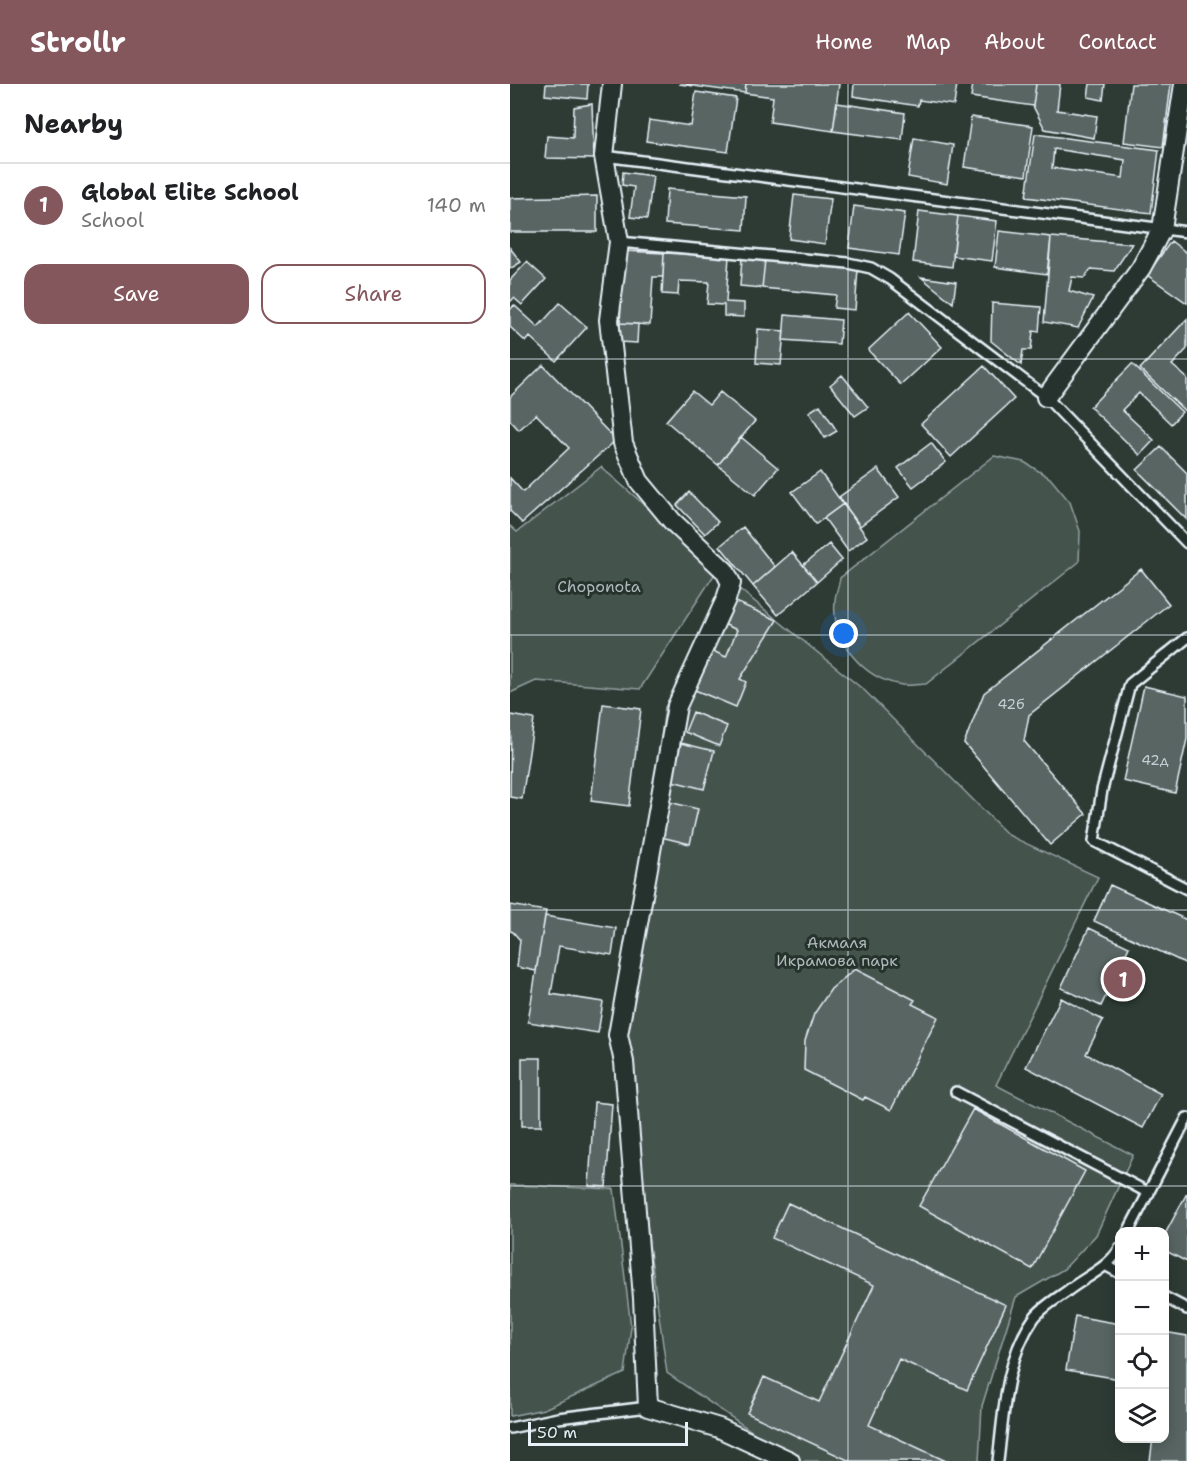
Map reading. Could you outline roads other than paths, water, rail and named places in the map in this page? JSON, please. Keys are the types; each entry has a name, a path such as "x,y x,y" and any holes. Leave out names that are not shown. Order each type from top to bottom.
{"street":[{"path":"612,84 604,156 619,242 609,320 623,443 639,481 672,521 725,571 731,584 677,706 618,1035 624,1062 642,1286 648,1407 719,1428 790,1461"},
{"path":"1046,398 1141,268 1162,229 1184,84"}],"lane":[{"path":"604,156 1187,232"},
{"path":"619,242 848,263 871,268 890,279 1046,398 1187,543"},
{"path":"1187,638 1130,684 1102,790 1094,841 1187,889"},
{"path":"956,1092 1149,1193"},
{"path":"1131,1227 1183,1136 1187,1118"},
{"path":"998,1461 1007,1387 1022,1339 1035,1316 1104,1265 1115,1253"},
{"path":"1104,1265 1115,1271"},
{"path":"1169,1299 1187,1308"},
{"path":"510,1428 558,1418 648,1407"}],"place":[{"name":"Global Elite School","path":"1123,979"}],"park label":[{"name":"Choponota","path":"599,586"},
{"name":"Акмаля Икрамова парк","path":"837,951"}]}
